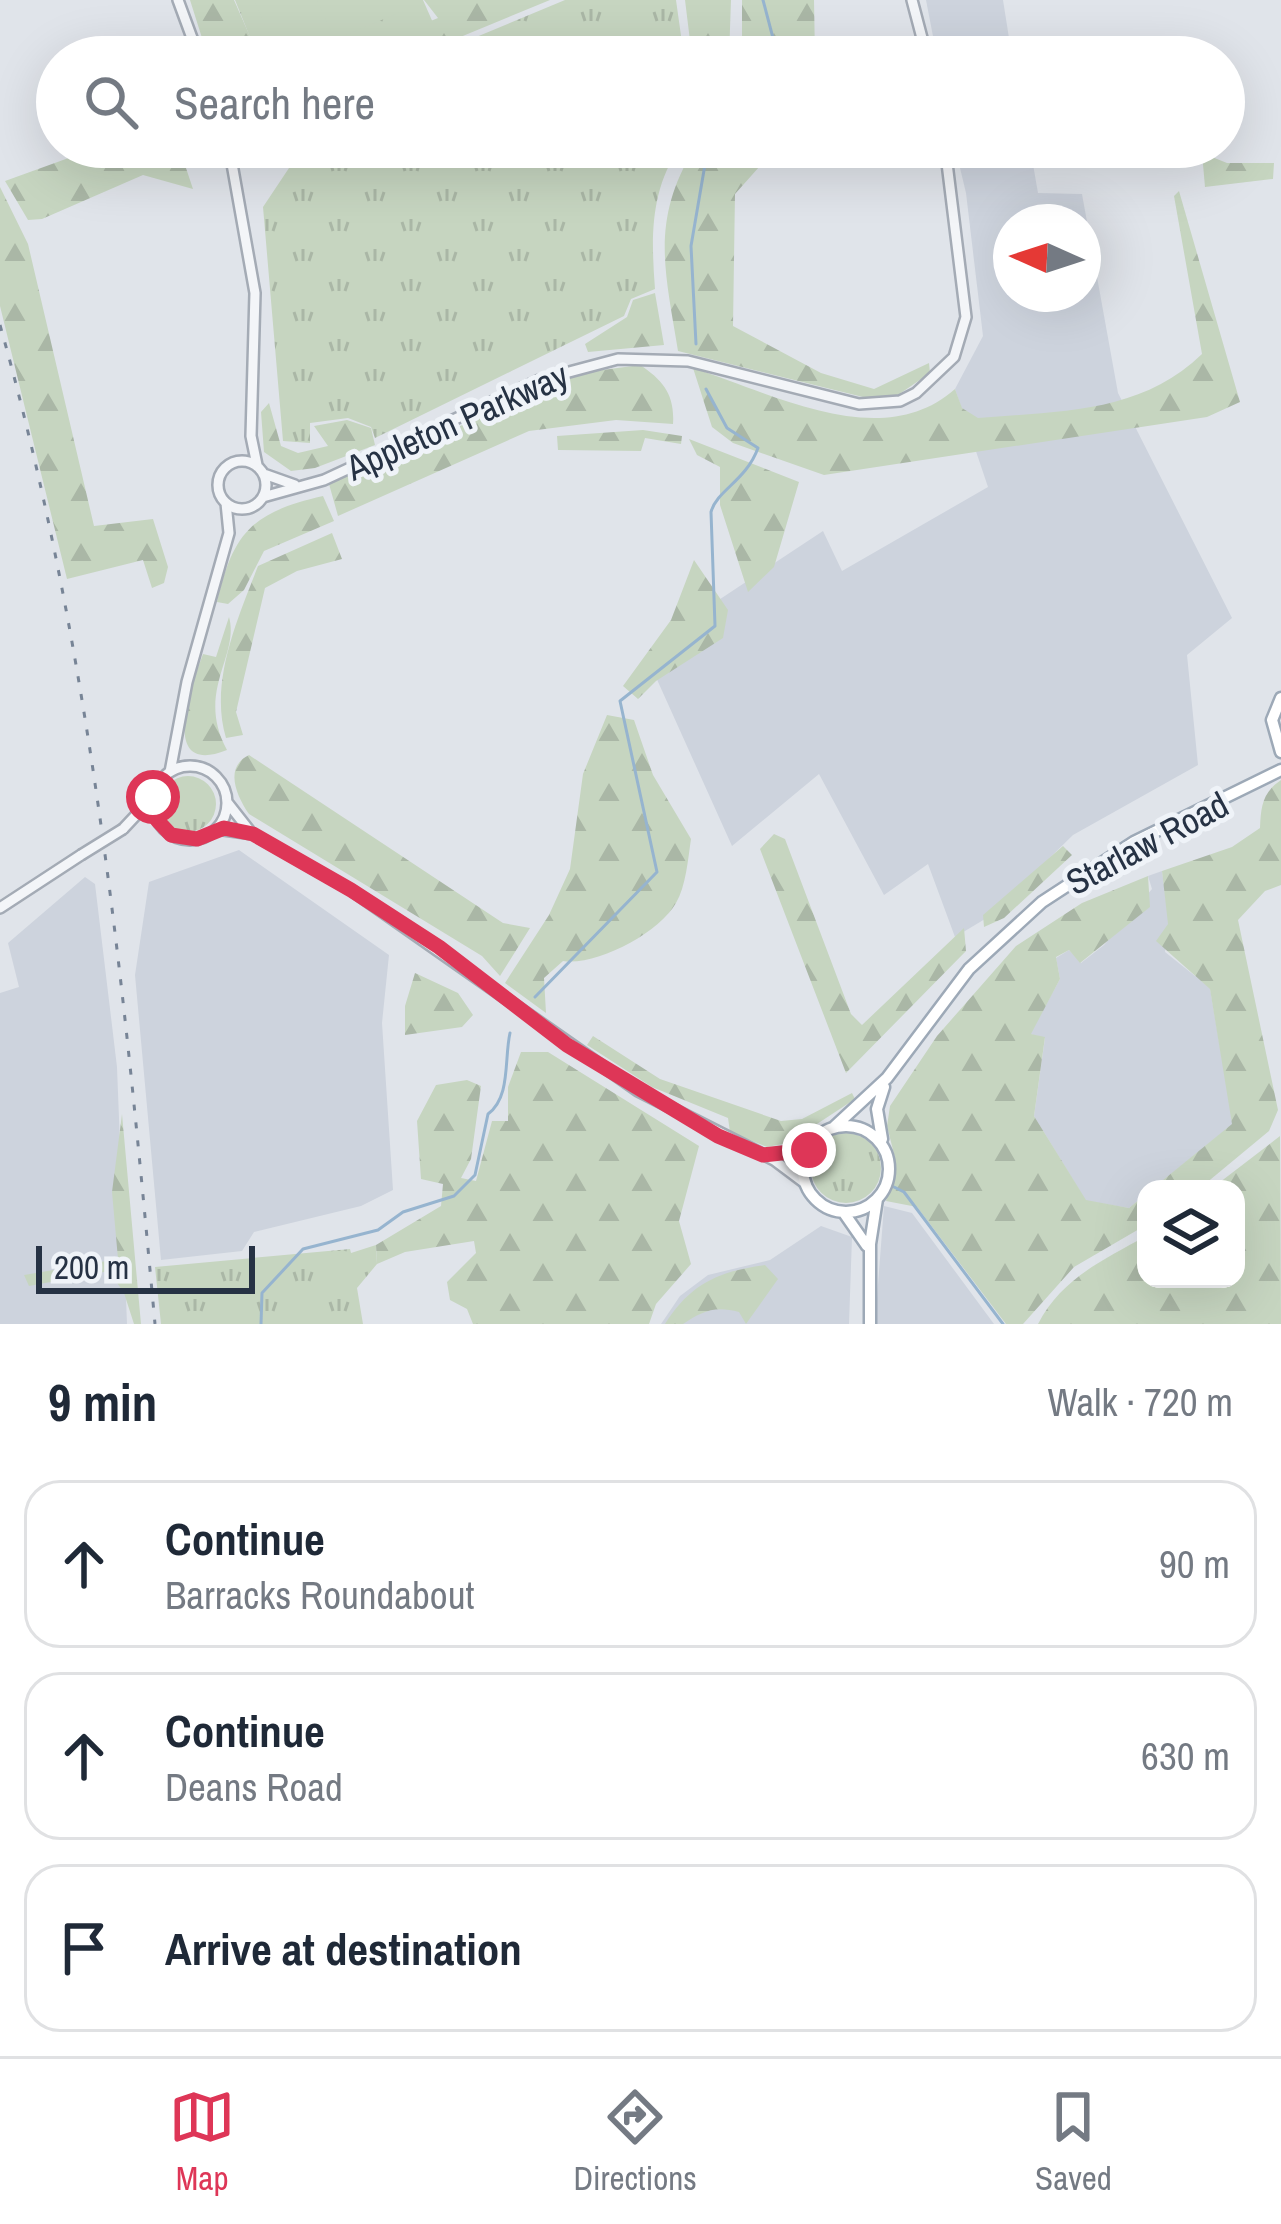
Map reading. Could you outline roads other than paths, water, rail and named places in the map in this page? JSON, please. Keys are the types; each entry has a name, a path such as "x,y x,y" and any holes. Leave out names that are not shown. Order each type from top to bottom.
{"main road":[{"path":"1274,772 1278,748 1272,720 1281,698"},
{"name":"Starlaw Road","path":"833,1128 887,1078 951,990 1042,902 1134,842 1274,772"},
{"path":"870,1324 871,1255 878,1196 888,1169 877,1109 887,1078"},
{"path":"871,1255 860,1230 842,1212 823,1205 806,1184 809,1150 833,1128 869,1130 885,1149"},
{"path":"842,1212 862,1209 878,1196"}],"street":[{"path":"178,0 191,36"},
{"path":"912,0 921,36"},
{"path":"229,533 263,497 251,436 255,293 233,168"},
{"name":"Appleton Parkway","path":"263,497 301,486 558,374 618,358 688,361 859,404 900,401 937,378 954,357 966,317 948,168"},
{"path":"0,908 127,826 170,772 229,533 226,503 217,488 219,477 224,467 239,460 251,436"},
{"path":"239,460 260,469"},
{"name":"Appleton Parkway","path":"260,469 301,486"},
{"path":"226,503 250,507"},
{"path":"177,732 187,766"},
{"path":"170,772 187,766 214,774 226,802 253,834 422,936 638,1091 763,1155 806,1184"},
{"path":"153,797 164,830"},
{"path":"216,829 226,802"},
{"path":"127,826 164,830 188,840 216,829 253,834"},
{"path":"763,1155 809,1150"}],"waterway":[{"path":"763,0 772,36"},
{"path":"696,344 691,246 704,168"},
{"path":"535,997 657,872 620,701 715,626 711,512 758,448 727,428 706,389"},
{"path":"261,1324 262,1293 303,1249 378,1230 403,1212 454,1196 475,1175 488,1114 503,1088 510,1033"},
{"path":"894,1187 904,1192 1003,1324"}],"railway":[{"path":"0,325 32,448 81,696 117,946 155,1324"}]}
